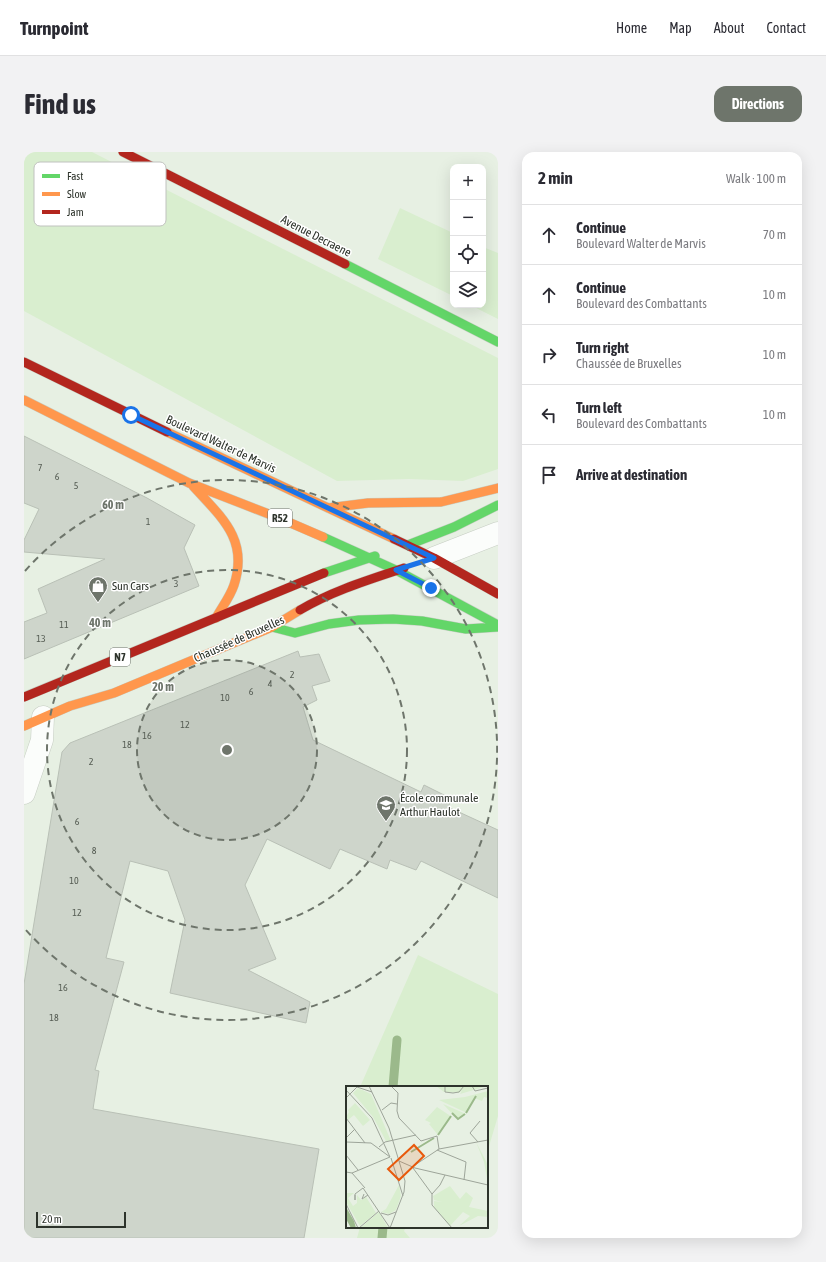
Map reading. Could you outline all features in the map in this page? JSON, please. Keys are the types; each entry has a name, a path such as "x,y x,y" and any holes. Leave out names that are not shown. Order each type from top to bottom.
{"main road":[{"name":"Avenue Decraene","path":"123,152 143,162"},
{"name":"Avenue Decraene","path":"166,174 498,342"},
{"name":"Boulevard Walter de Marvis","path":"24,362 131,415 408,545"},
{"name":"R52","path":"24,400 189,483 279,518 396,570 498,626"},
{"path":"189,483 218,513 235,537 238,560 234,586 216,618"},
{"path":"328,508 368,503 441,502 498,488"},
{"path":"395,549 429,538 462,524 498,505"},
{"name":"R52","path":"408,545 424,561 498,594"},
{"name":"N7","path":"24,697 327,572 382,554"},
{"name":"Chaussée de Bruxelles","path":"33,721 70,706 114,693 272,628 314,602 351,586 424,561"},
{"path":"272,628 295,633 329,624 359,620 392,619 422,621 466,629 498,626"}],"street":[{"name":"Chaussée de Bruxelles","path":"424,561 498,533"},
{"path":"24,793 42,740 33,721"}],"green space":[{"path":"24,152 92,152 112,162 34,162 34,226 166,226 166,190 498,358 498,469 463,481 409,479 337,481 24,311"},
{"path":"400,208 450,232 450,295 378,259"},
{"path":"486,248 498,253 498,319 476,308 486,308"},
{"path":"418,955 498,994 498,1116 488,1150 488,1086 360,1086"},
{"path":"360,1228 406,1228 404,1231 410,1238 357,1238"}],"building":[{"path":"24,436 147,498 195,525 184,548 199,586 24,659 24,622 47,613 38,589 105,559 24,552 24,540 39,509 24,503"},
{"path":"298,651 300,657 319,654 330,681 312,686 317,700 303,707 313,740 421,792 424,785 452,799 448,807 498,830 498,898 421,861 416,870 390,860 387,869 340,849 330,869 267,839 245,885 276,959 248,970 310,1002 306,1023 170,993 185,920 168,871 130,861 106,958 124,962 95,1070 99,1071 93,1109 319,1149 304,1238 24,1238 24,984 62,752 70,743"}],"waterway":[{"path":"393,1086 397,1040"},
{"path":"382,1238 383,1228"}],"traffic: fast":[{"path":"345,264 498,342"},
{"path":"408,545 454,527 498,505"},
{"path":"323,537 396,570 498,625"},
{"path":"324,573 375,556"},
{"path":"272,627 295,633 329,624 359,620 393,619 422,621 466,629 498,627"}],"traffic: slow":[{"path":"24,400 189,483 323,537"},
{"path":"167,432 394,539"},
{"path":"193,486 230,530 238,554 238,569 234,585 216,618"},
{"path":"328,508 368,503 441,502 498,488"},
{"path":"24,726 70,706 114,693 272,627 300,610"}],"traffic: jam":[{"path":"123,152 143,162"},
{"path":"166,174 345,264"},
{"path":"24,362 167,432"},
{"path":"394,539 434,558 498,594"},
{"path":"300,610 337,592 404,568"},
{"path":"24,697 324,573"}],"place":[{"name":"Sun Cars","path":"98,603"},
{"name":"École communale Arthur Haulot","path":"386,822"}],"route":[{"path":"131,415 434,558 396,570 431,588"}]}
